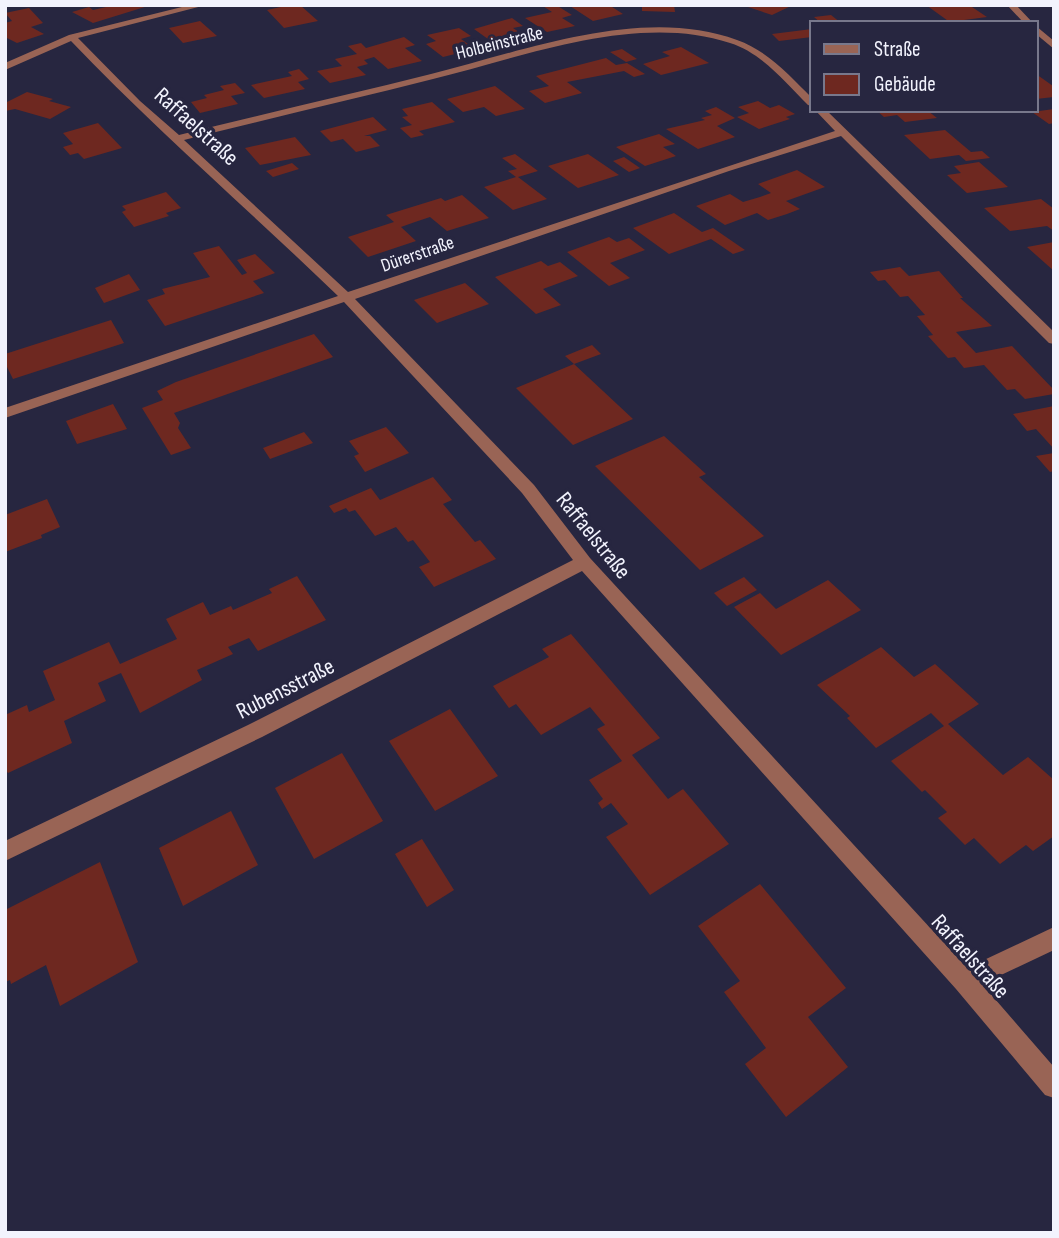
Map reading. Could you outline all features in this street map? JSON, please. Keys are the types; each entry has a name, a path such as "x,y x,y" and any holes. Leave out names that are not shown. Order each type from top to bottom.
{"street":[{"path":"5,67 72,37 202,5"},
{"path":"1011,5 1027,21"},
{"name":"Holbeinstraße","path":"177,139 570,43 649,30 704,34 752,50 773,65 810,101"},
{"path":"1038,31 1054,46"},
{"name":"Raffaelstraße","path":"72,37 136,103 242,197 346,298 528,489 584,562 964,981 1054,1086"},
{"path":"822,112 1054,340"},
{"name":"Dürerstraße","path":"5,413 842,132"},
{"name":"Rubensstraße","path":"5,851 255,731 584,562"},
{"path":"964,981 1054,938"}],"building":[{"path":"115,5 148,6 93,23 72,12 89,7 93,10"},
{"path":"300,5 318,21 284,28 267,10"},
{"path":"556,5 572,15 562,18 575,26 547,32 525,18 552,12 543,6"},
{"path":"609,5 623,14 593,21 570,6"},
{"path":"642,5 674,5 675,12 642,11"},
{"path":"793,5 772,15 748,7"},
{"path":"926,5 969,5 987,17 965,21 948,21"},
{"path":"29,8 43,23 31,27 44,34 17,43 5,37 5,23 12,21 5,13"},
{"path":"831,15 838,21 819,21 814,17"},
{"path":"512,18 523,26 513,28 526,37 495,44 474,29"},
{"path":"200,21 217,36 183,43 169,28"},
{"path":"459,28 471,36 461,39 475,49 443,57 426,44 436,41 427,35"},
{"path":"810,29 810,37 779,41 772,34"},
{"path":"404,37 415,45 405,48 422,61 388,69 374,57 364,60 368,64 357,67 366,75 330,83 317,71 342,66 335,59 357,54 348,46 361,43 366,48"},
{"path":"681,47 709,63 661,75 643,64 670,56 662,52"},
{"path":"622,49 637,59 626,62 610,52"},
{"path":"606,58 616,65 627,63 645,74 634,77 624,71 567,82 582,93 545,103 529,91 549,86 536,76"},
{"path":"299,69 309,79 298,82 305,89 264,98 251,85 292,76 288,72"},
{"path":"1038,75 1053,86 1054,97 1038,99"},
{"path":"235,83 245,93 231,96 238,104 200,113 191,102 207,98 204,95 224,90 220,86"},
{"path":"495,86 525,109 496,116 484,107 463,112 447,99"},
{"path":"27,92 71,107 50,119 15,109 5,111 5,103"},
{"path":"758,101 770,108 779,105 795,114 786,117 790,119 759,129 737,117 749,113 738,107"},
{"path":"432,102 455,122 419,131 424,135 411,138 400,128 412,125 402,117 408,116 402,109"},
{"path":"716,107 735,118 717,126 735,137 698,149 666,129 705,120 701,118 712,115 705,111"},
{"path":"1054,109 1054,123 1049,124 1032,112"},
{"path":"878,112 929,112 937,118 905,122 897,115 884,117"},
{"path":"373,117 387,130 364,136 370,136 380,146 356,152 343,139 331,142 320,131"},
{"path":"98,123 122,148 84,159 78,153 70,155 63,147 73,144 63,133"},
{"path":"945,130 971,152 982,151 990,158 966,161 959,155 930,159 904,135"},
{"path":"659,134 675,144 663,147 676,156 645,166 616,147"},
{"path":"295,137 311,155 260,165 245,148"},
{"path":"515,154 538,171 518,177 547,199 513,210 484,187 516,177 508,171 517,169 502,158"},
{"path":"588,154 619,175 578,188 548,166"},
{"path":"624,157 640,168 629,172 613,161"},
{"path":"979,162 1008,187 967,193 947,175 961,173 954,166"},
{"path":"292,163 299,169 273,177 266,171"},
{"path":"797,170 825,187 786,201 800,209 787,214 768,220 757,213 725,225 696,206 730,194 743,202 760,197 771,193 758,184"},
{"path":"166,192 181,208 166,213 169,216 134,227 122,212 126,210 122,206"},
{"path":"462,195 489,218 447,231 430,217 401,227 416,241 368,257 348,237 394,222 386,215 441,198 445,201"},
{"path":"1041,199 1054,209 1054,231 1047,226 1010,231 984,208"},
{"path":"674,213 702,232 713,228 745,250 733,254 711,239 669,254 633,228"},
{"path":"609,237 617,242 629,238 645,250 610,263 630,278 609,286 567,252"},
{"path":"1054,242 1054,271 1027,247"},
{"path":"219,246 242,275 247,273 237,260 255,254 275,273 253,281 264,293 165,326 147,300 165,294 162,289 210,277 193,253"},
{"path":"541,261 548,266 560,262 578,276 543,289 561,305 536,314 495,277"},
{"path":"900,267 909,276 939,271 963,298 960,298 992,326 956,332 976,353 1012,346 1054,390 1054,394 1025,399 1015,389 1007,390 984,365 964,368 955,357 948,358 928,336 933,335 917,316 925,315 908,296 900,297 885,280 878,281 870,272"},
{"path":"129,274 140,290 104,303 95,288"},
{"path":"465,283 489,304 437,323 414,300"},
{"path":"111,320 124,343 13,379 5,363 5,354"},
{"path":"314,334 333,357 174,413 180,423 178,428 191,448 171,455 142,408 163,400 157,391"},
{"path":"592,345 601,354 574,364 565,356"},
{"path":"574,364 633,419 573,445 516,388"},
{"path":"113,404 127,429 77,444 66,421"},
{"path":"1054,406 1054,449 1036,429 1027,431 1013,414"},
{"path":"386,427 409,453 365,472 354,456 359,454 349,441"},
{"path":"304,432 313,443 270,459 263,448"},
{"path":"664,436 706,474 699,477 764,536 700,570 595,466"},
{"path":"1054,453 1054,471 1050,472 1036,456"},
{"path":"433,477 452,500 443,504 475,542 480,540 496,559 434,587 419,567 430,562 413,540 408,542 396,527 375,536 355,510 349,512 346,508 334,513 329,506 371,488 380,500"},
{"path":"47,499 60,527 41,535 42,538 5,552 5,515"},
{"path":"297,576 326,620 258,651 249,638 228,647 233,654 197,670 202,680 140,713 121,673 98,683 106,701 64,721 72,743 8,773 5,769 5,715 27,705 29,712 55,700 43,671 109,642 120,664 177,639 166,619 203,602 210,615 231,606 233,610 272,593 269,589"},
{"path":"744,577 757,590 727,606 714,593"},
{"path":"828,580 861,610 781,655 734,607 760,593 776,609"},
{"path":"571,634 660,738 632,755 668,799 683,789 729,844 650,895 606,837 628,824 611,803 602,809 598,803 603,799 589,780 622,761 597,729 605,725 590,707 541,735 516,704 509,708 493,686 549,657 542,649"},
{"path":"881,647 914,677 935,664 979,704 948,724 1003,775 1028,757 1054,780 1054,836 1033,851 1026,845 1000,864 974,838 965,845 938,818 947,812 891,761 944,726 931,713 876,748 847,718 850,716 817,685"},
{"path":"450,709 498,776 435,811 389,741"},
{"path":"342,753 383,821 314,859 275,788"},
{"path":"231,811 258,865 183,906 159,848"},
{"path":"422,839 454,890 427,907 395,854"},
{"path":"100,862 138,962 60,1006 46,965 11,984 10,980 5,982 5,910"},
{"path":"760,884 846,988 808,1017 848,1067 786,1117 745,1064 766,1048 724,992 740,981 698,926"}]}
